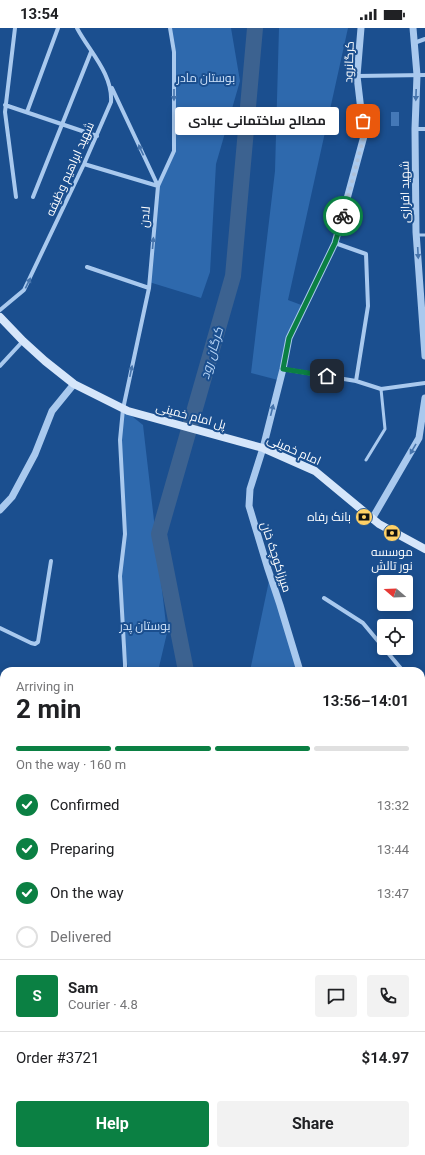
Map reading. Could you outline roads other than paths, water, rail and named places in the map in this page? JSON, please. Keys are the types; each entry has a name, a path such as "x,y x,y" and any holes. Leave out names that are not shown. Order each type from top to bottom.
{"main road":[{"path":"0,317 23,341 74,384 125,410"},
{"name":"پل امام خمینی","path":"125,410 248,444"},
{"name":"امام خمینی","path":"248,444 263,448 315,470 372,519 425,549"}],"street":[{"path":"15,28 4,112 16,197"},
{"path":"27,112 58,28"},
{"name":"شهید ابراهیم وظیفه","path":"0,310 24,290 97,136 111,102 111,93 105,74 77,28"},
{"name":"لادن","path":"125,667 120,576 125,534 120,440 149,288 158,186 174,151 174,52 170,28"},
{"name":"کرگانرود","path":"283,369 289,338 335,243 364,136 357,76 361,28"},
{"name":"شهید افرازی","path":"413,28 417,75 415,129 417,235 422,291 425,356"},
{"path":"414,43 425,39"},
{"path":"33,197 91,52"},
{"path":"105,74 158,186"},
{"path":"357,76 425,75"},
{"path":"5,105 97,136"},
{"path":"415,129 425,130"},
{"path":"84,164 158,186"},
{"path":"335,243 366,254 368,306 356,381"},
{"path":"87,267 149,288"},
{"path":"0,366 23,341"},
{"path":"283,369 356,381 381,389 425,383"},
{"name":"میرزاکوچک خان","path":"283,369 263,448 250,489 249,506 299,667"},
{"path":"0,510 12,497 35,454 52,411 74,384"},
{"path":"372,519 420,438 423,429 425,398"},
{"path":"0,628 31,643 35,644 38,642 50,561"},
{"path":"324,598 363,623 400,667"}],"lane":[{"path":"417,235 425,235"},
{"path":"366,460 385,429 381,389"}],"waterway":[{"name":"کرگان رود","path":"185,667 159,534 233,276 255,28"}],"place":[{"name":"مصالح ساختمانی عبادی","path":"363,121"},
{"name":"بانک رفاه","path":"364,517"},
{"name":"موسسه نور تالش","path":"392,533"}],"park label":[{"name":"بوستان مادر","path":"206,78"},
{"name":"بوستان پدر","path":"145,626"}]}
